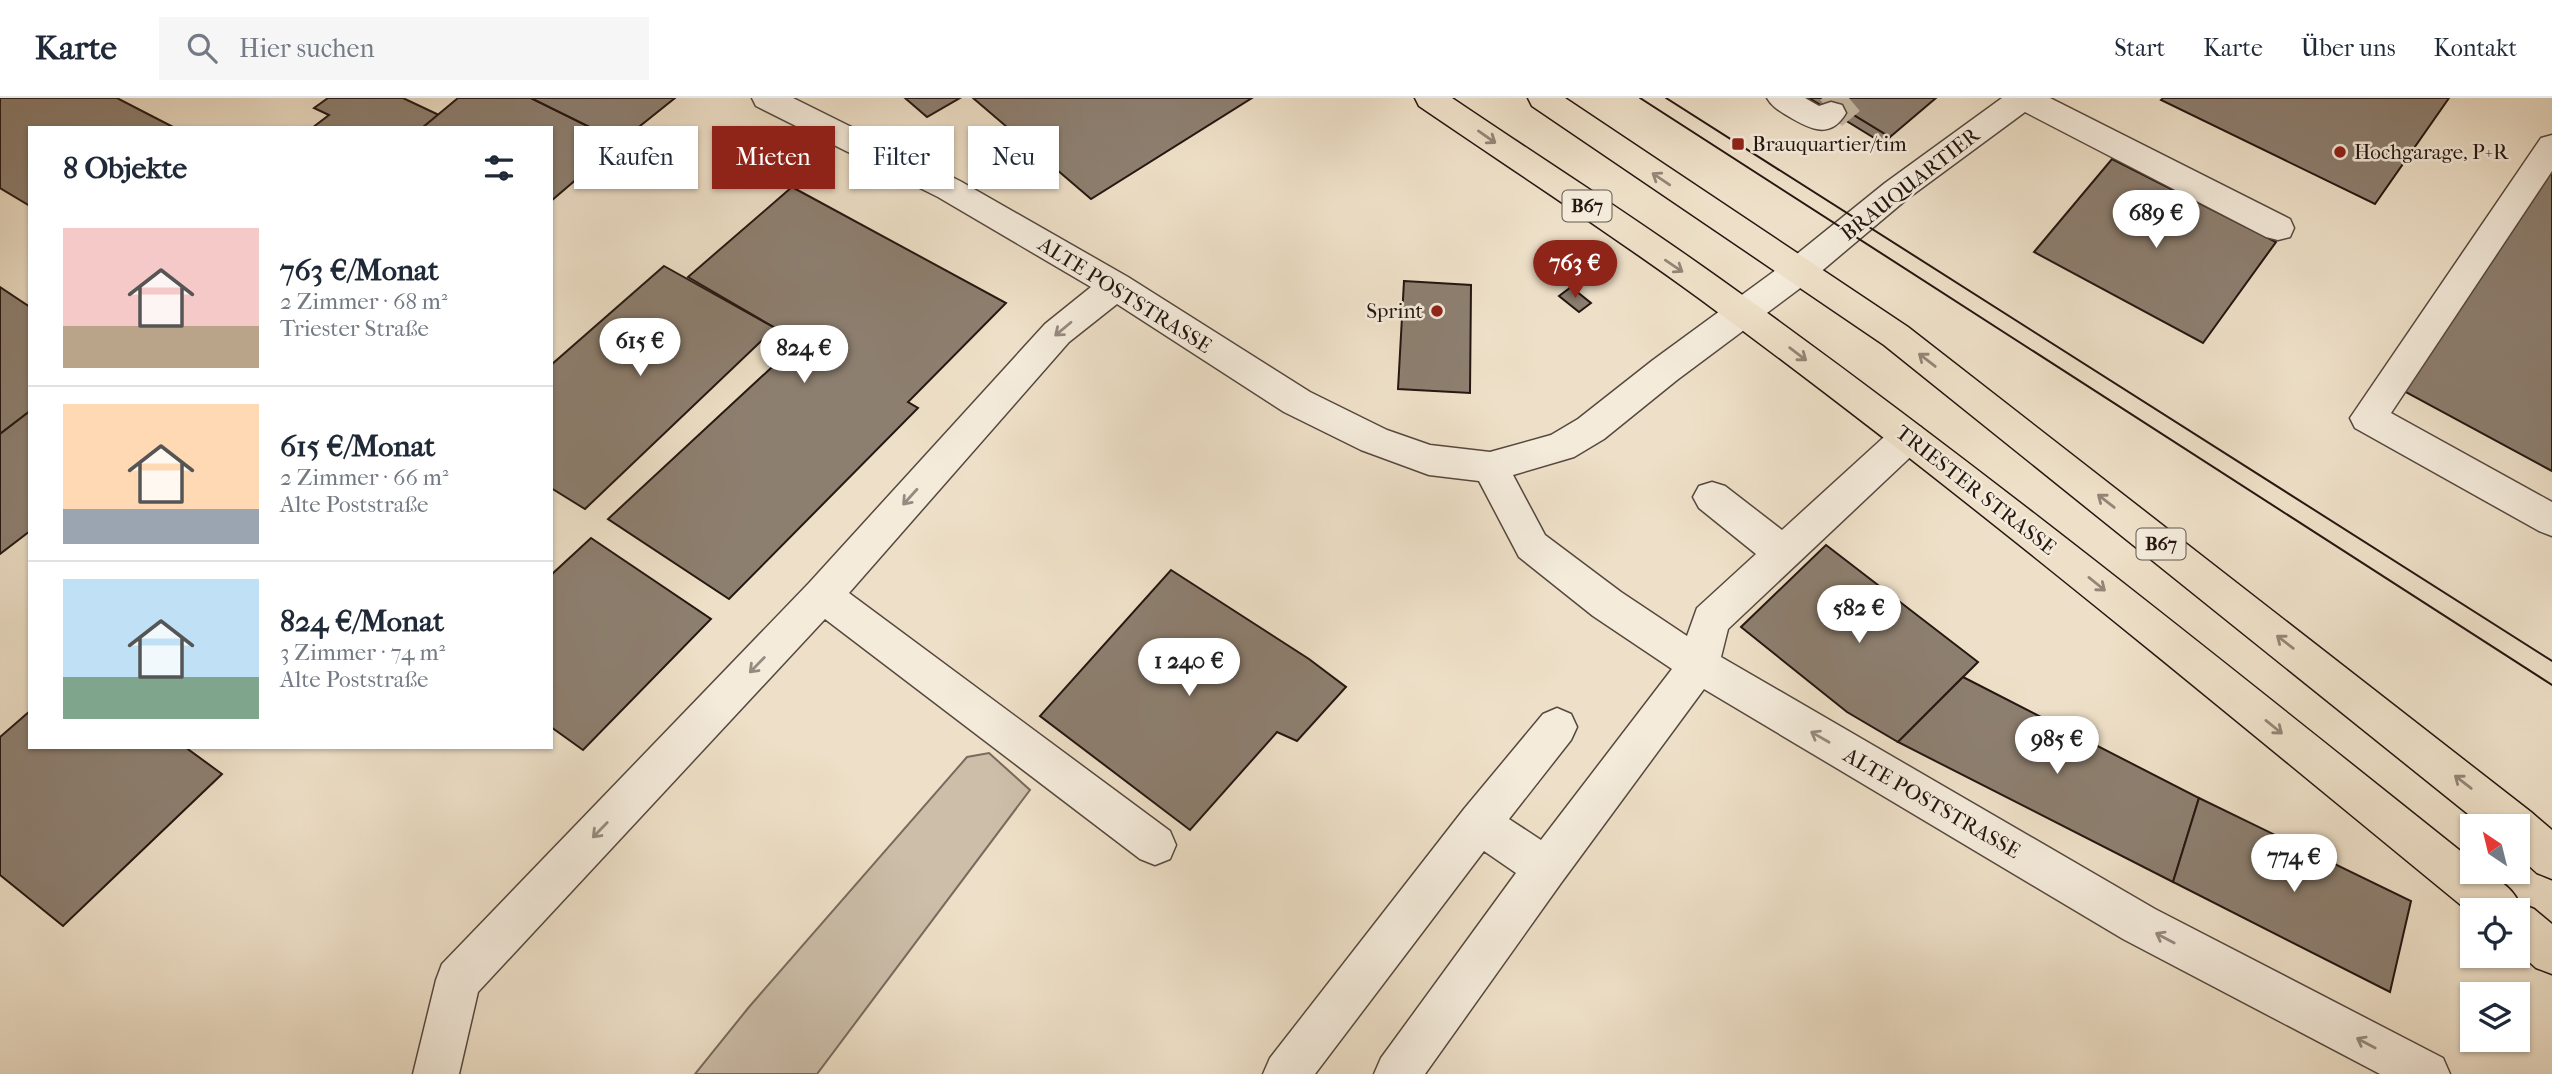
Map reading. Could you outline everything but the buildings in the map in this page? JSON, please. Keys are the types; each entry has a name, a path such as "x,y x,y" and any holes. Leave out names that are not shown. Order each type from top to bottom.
{"main road":[{"name":"TRIESTER STRASSE","path":"1430,98 1743,313 1908,437 2092,579 2485,898"},
{"name":"B67","path":"1543,98 1896,336 2501,814"},
{"name":"B67","path":"2530,839 2552,858"},
{"path":"2530,934 2552,952"}],"street":[{"name":"ALTE POSTSTRASSE","path":"766,98 949,189 1116,286 1297,402 1374,440 1429,460 1490,467 1560,447 1591,429 1665,370 1800,271"},
{"path":"1782,98 1820,121 1831,113"},
{"path":"2023,98 2278,228"},
{"name":"BRAUQUARTIER","path":"1800,271 1896,191 2023,98"},
{"path":"2552,146 2368,418 2552,520"},
{"path":"436,1074 458,979 823,595 1057,333 1116,286"},
{"path":"1397,1074 1546,868 1699,666 1711,620 1908,437"},
{"name":"ALTE POSTSTRASSE","path":"1490,467 1532,546 1607,604 1699,666 2139,925 2427,1074"},
{"path":"1712,497 1783,553"},
{"path":"823,595 1155,845"},
{"path":"1286,1074 1479,823 1557,727"},
{"path":"1479,823 1546,868"}],"shaded area":[{"path":"989,753 1030,790 817,1074 695,1074 749,1007 967,757"}],"tunnel":[{"path":"1831,113 1849,98"}],"tram line":[{"path":"1640,98 2552,685"},
{"path":"1666,98 2552,661"}],"place":[{"name":"Brauquartier/tim","path":"1738,144"},
{"name":"Hochgarage, P+R","path":"2340,152"},
{"name":"Sprint","path":"1437,311"}]}
